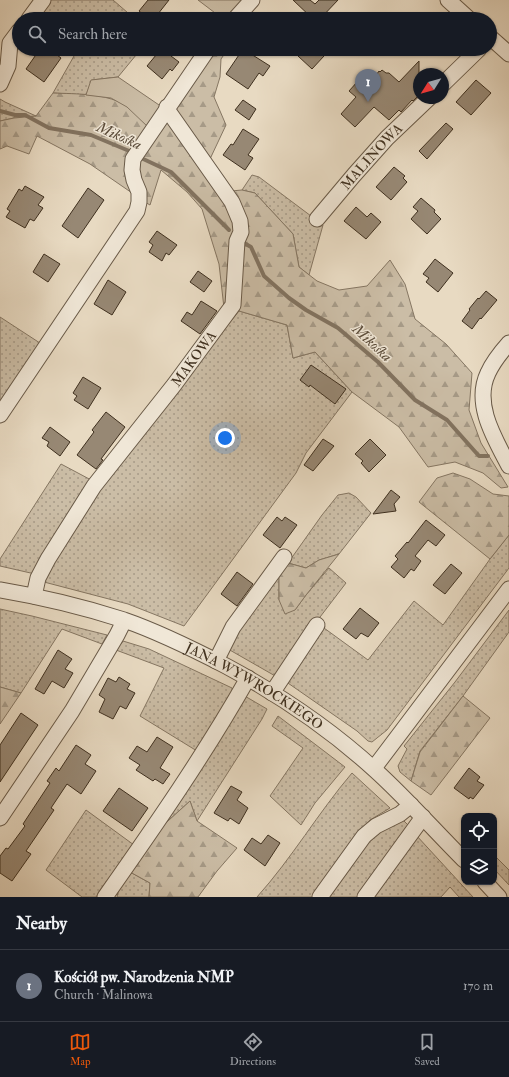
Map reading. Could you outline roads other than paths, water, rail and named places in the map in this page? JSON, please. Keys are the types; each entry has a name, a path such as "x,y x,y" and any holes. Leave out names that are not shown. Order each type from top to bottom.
{"street":[{"path":"34,12 43,0"},
{"path":"241,12 252,0"},
{"path":"448,0 461,12"},
{"path":"0,84 8,66 5,42"},
{"path":"0,415 137,211 139,192 132,170 137,153 203,56"},
{"path":"449,78 473,56"},
{"name":"MALINOWA","path":"317,219 388,138 423,104"},
{"name":"MAKOWA","path":"34,596 38,578 48,559 94,486 232,309 237,242 241,232 240,221 232,202 167,107"},
{"path":"509,343 497,357 487,374 483,392 484,410 486,416 509,466"},
{"path":"216,661 233,627 284,557"},
{"path":"374,768 509,589"},
{"name":"JANA WYWROCKIEGO","path":"0,590 34,596 124,621 167,637 248,678 292,705 374,768 461,857"},
{"path":"0,818 72,711 124,621"},
{"path":"272,693 317,625"},
{"path":"105,897 182,786 248,678"},
{"path":"320,897 364,836 376,826 400,814 410,805"},
{"path":"366,897 423,817"},
{"path":"488,885 499,897"}],"waterway":[{"name":"Mikośka","path":"0,111 15,115 25,115 49,128 91,135 134,153"},
{"name":"Mikośka","path":"139,157 171,172 229,230"},
{"name":"Mikośka","path":"244,243 251,247 264,276 289,298 306,310 338,328 378,362 415,400 447,420 479,456 488,456"}],"place":[{"name":"Kościół pw. Narodzenia NMP","path":"368,102"}]}
